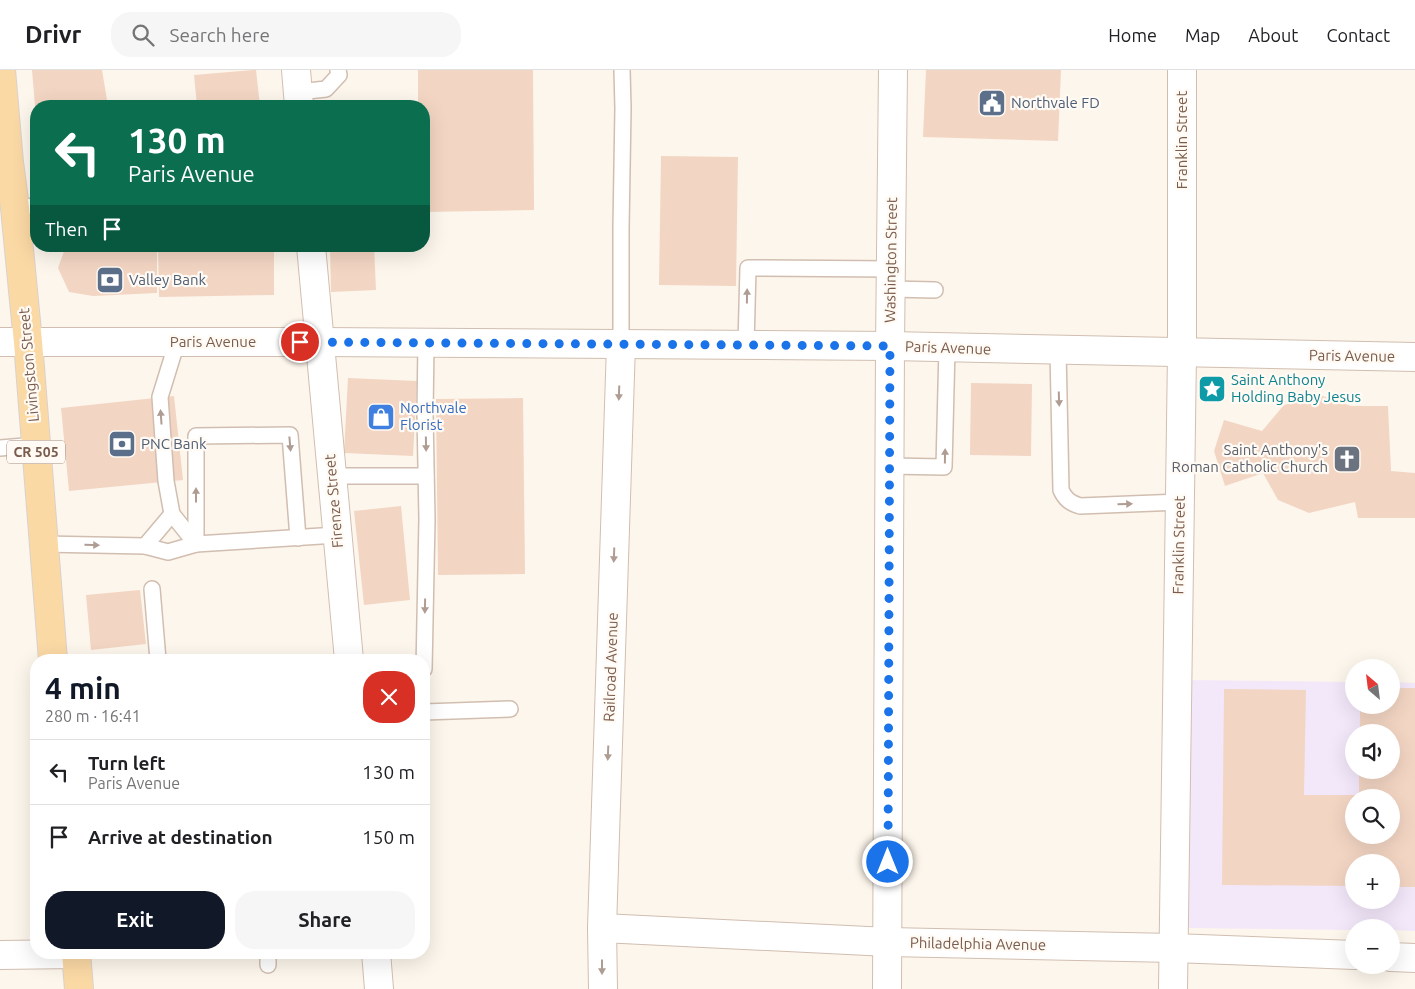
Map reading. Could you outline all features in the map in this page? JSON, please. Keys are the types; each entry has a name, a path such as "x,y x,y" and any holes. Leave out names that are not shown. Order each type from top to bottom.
{"main road":[{"name":"Livingston Street","path":"1,70 8,162 26,207 28,342 53,654"},
{"path":"77,959 80,989"}],"street":[{"name":"Washington Street","path":"887,989 893,70"},
{"name":"Franklin Street","path":"1173,989 1182,353 1182,70"},
{"name":"Firenze Street","path":"312,252 348,654"},
{"name":"Paris Avenue","path":"0,342 890,346 1415,358"},
{"name":"Railroad Avenue","path":"602,989 602,928 621,344"},
{"name":"Philadelphia Avenue","path":"602,928 888,942 1174,948 1345,955"},
{"path":"0,955 30,954"},
{"path":"1400,957 1415,958"},
{"path":"377,959 379,989"}],"lane":[{"path":"297,89 326,89 339,75 338,70"},
{"path":"621,344 622,70"},
{"path":"746,345 748,268 891,279 935,290"},
{"path":"177,342 160,397 166,482 172,514 196,544"},
{"path":"424,654 427,519 426,343"},
{"path":"890,466 944,467 947,348"},
{"path":"1058,350 1060,490 1066,500 1080,506 1180,502"},
{"path":"196,544 196,436 290,435 298,538"},
{"path":"0,448 36,445"},
{"path":"332,476 426,476"},
{"path":"145,546 172,514"},
{"path":"44,544 145,546 168,552 196,544 337,536"},
{"path":"152,589 157,654"},
{"path":"430,712 510,709"}],"shaded area":[{"path":"1186,680 1345,682 1345,714 1400,714 1400,682 1415,683 1415,931 1400,930 1400,919 1345,919 1345,930 1183,928"}],"building":[{"path":"32,70 102,70 107,100 34,100"},
{"path":"256,70 259,100 196,100 194,75"},
{"path":"418,70 533,70 534,210 430,212 430,100 418,100"},
{"name":"Northvale FD","path":"926,70 1061,70 1058,141 923,137"},
{"path":"661,156 738,157 736,286 659,285"},
{"name":"Valley Bank","path":"64,252 157,252 157,293 93,296 69,292 58,268"},
{"path":"158,252 274,252 274,295 159,297"},
{"path":"330,252 374,252 376,290 331,292"},
{"name":"Northvale Florist","path":"348,378 417,381 413,456 344,453"},
{"path":"971,383 1032,384 1031,456 970,455"},
{"path":"1320,395 1351,406 1388,406 1391,471 1415,473 1415,518 1358,518 1355,502 1309,513 1278,500 1263,473 1225,486 1214,451 1224,420 1262,431 1284,405"},
{"name":"PNC Bank","path":"174,396 183,480 69,491 61,408"},
{"path":"523,398 525,574 438,575 436,399"},
{"path":"401,506 410,600 364,605 354,511"},
{"path":"140,590 146,644 91,650 86,595"},
{"path":"1400,688 1415,688 1415,887 1400,887 1400,854 1345,854 1345,886 1222,885 1224,689 1306,690 1304,795 1345,795 1345,844 1400,844 1400,789 1359,789 1359,779 1400,779 1400,724 1360,724 1360,714 1400,714"}],"place":[{"name":"Northvale FD","path":"992,103"},
{"name":"Valley Bank","path":"110,280"},
{"name":"Saint Anthony Holding Baby Jesus","path":"1212,389"},
{"name":"Northvale Florist","path":"381,417"},
{"name":"PNC Bank","path":"122,444"},
{"name":"Saint Anthony's Roman Catholic Church","path":"1347,459"}],"route":[{"path":"300,342 890,346 888,862"}]}
